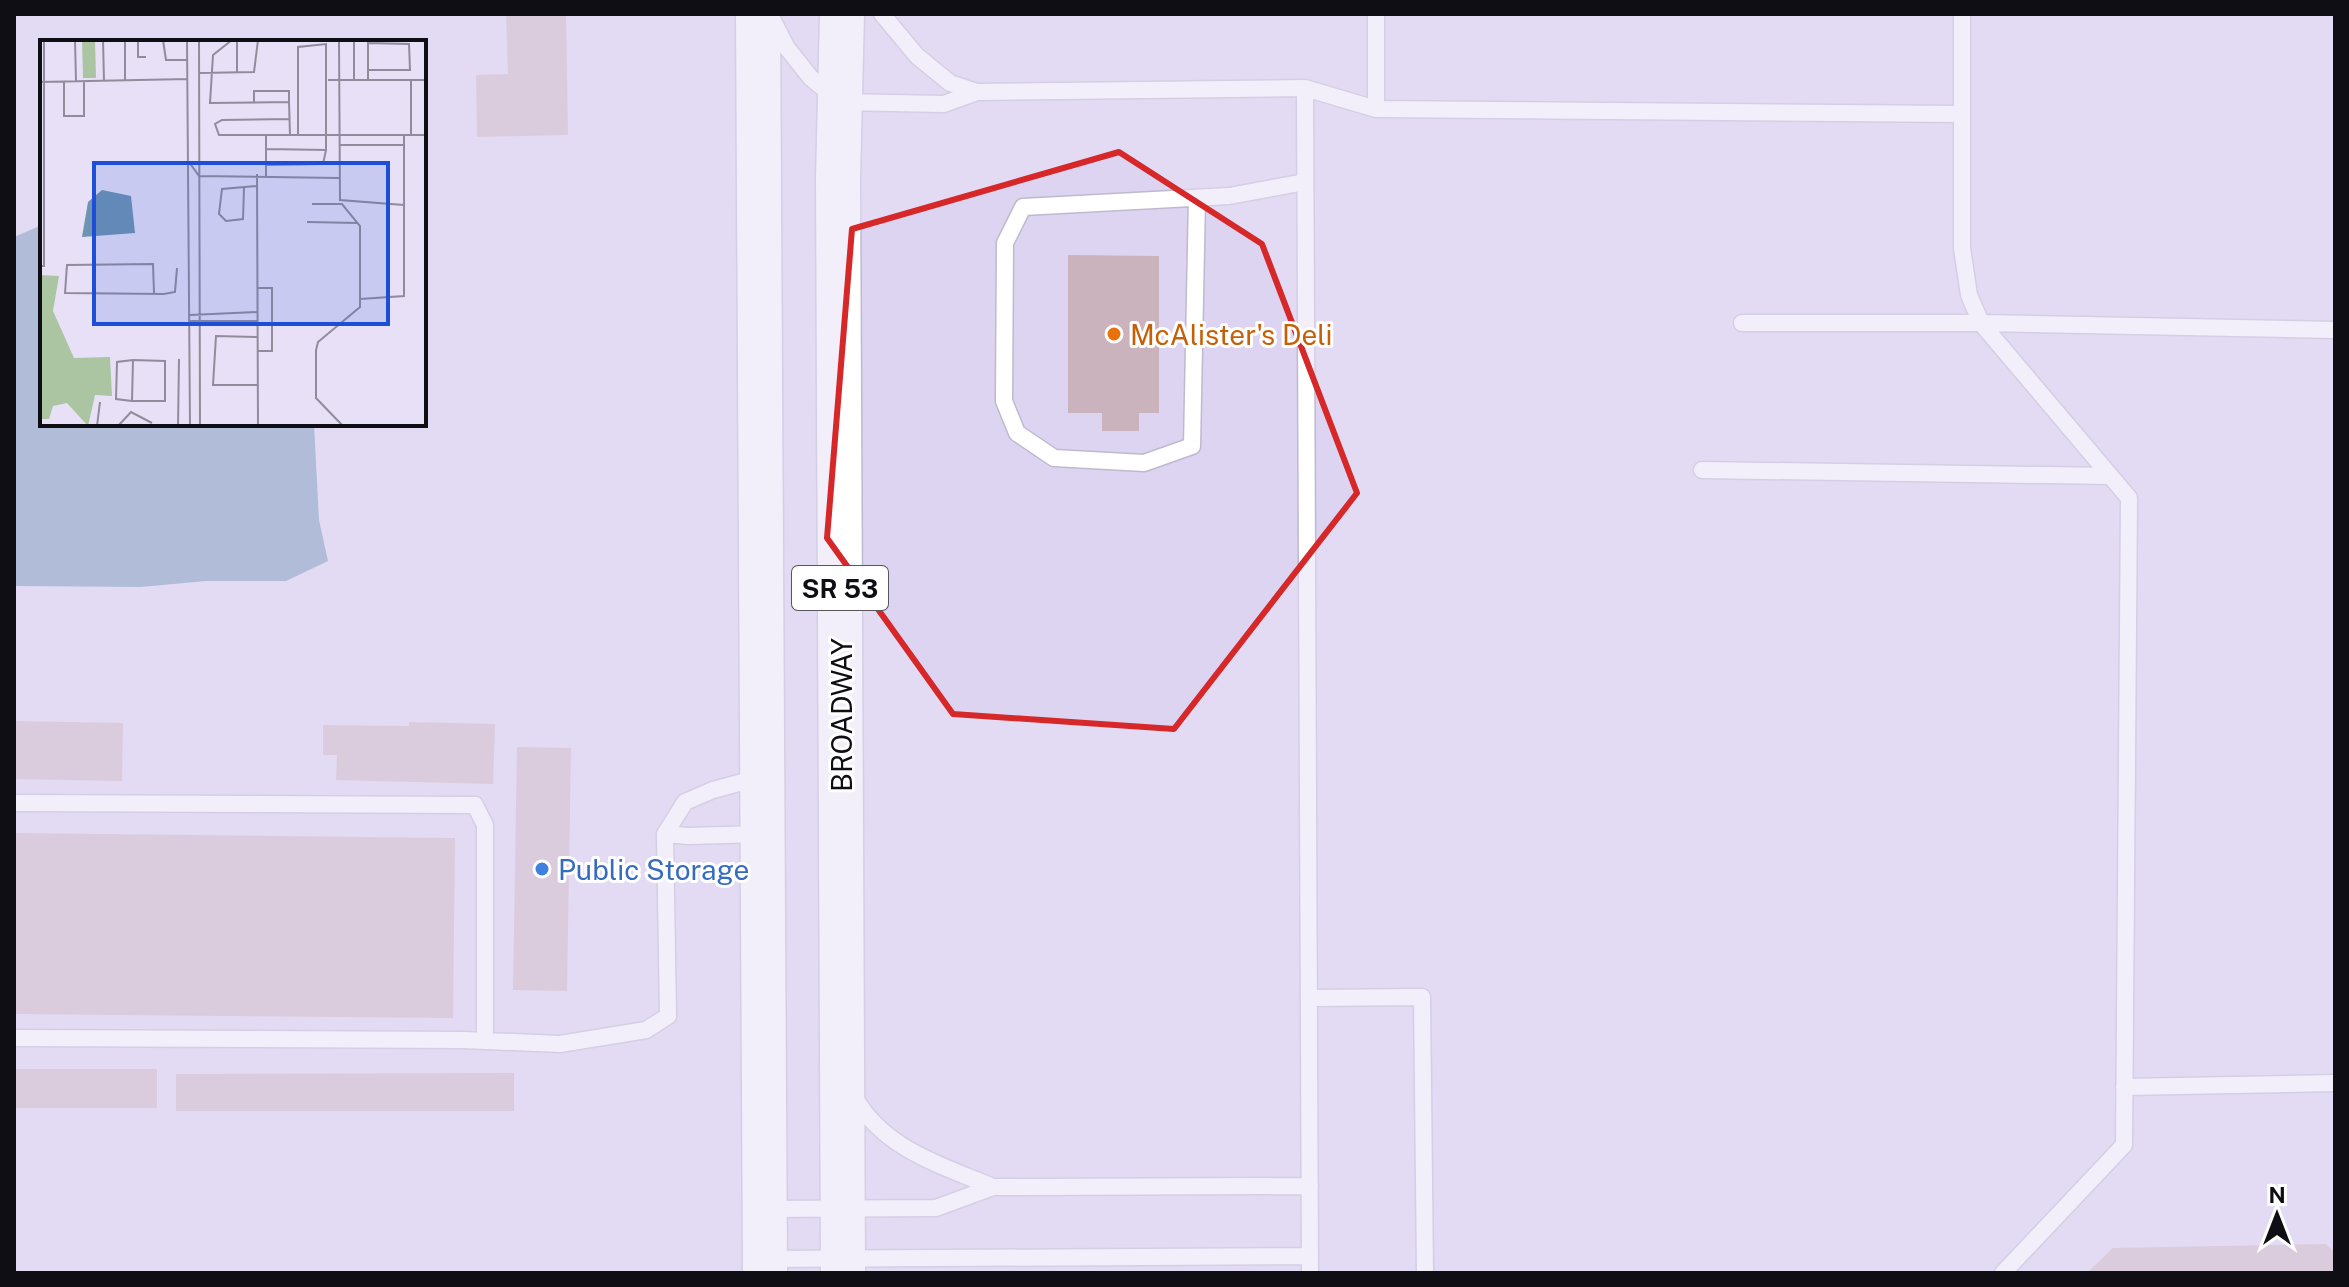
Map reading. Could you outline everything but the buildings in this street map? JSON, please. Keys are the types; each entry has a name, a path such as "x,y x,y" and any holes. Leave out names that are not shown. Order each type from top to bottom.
{"main road":[{"name":"SR 53","path":"758,14 765,1266"},
{"name":"BROADWAY","path":"842,14 843,1266"}],"lane":[{"path":"769,14 787,48 811,78 840,102 944,104 977,92"},
{"path":"882,14 917,56 950,83 977,92 1305,88 1376,109 1962,114"},
{"path":"1376,14 1376,109"},
{"path":"1962,14 1962,248 1969,295 1981,323 2129,498 2124,1145 2003,1273"},
{"path":"765,1266 1310,1264 1305,88"},
{"path":"1197,198 1192,446 1144,463 1054,458 1017,433 1004,401 1005,243 1023,207 1229,196 1305,182"},
{"path":"1742,323 1981,323 2335,330"},
{"path":"1702,470 2109,476"},
{"path":"14,1038 485,1040 560,1044 646,1030 668,1016 665,834 685,802 713,790 763,776"},
{"path":"14,803 475,805 485,825 485,1040"},
{"path":"665,834 763,834"},
{"path":"1309,998 1422,997 1425,1273"},
{"path":"842,1074 861,1110 897,1144 916,1156 993,1187"},
{"path":"2124,1087 2335,1083"},
{"path":"766,1209 936,1208 993,1187 1310,1186"}],"highlighted area":[{"path":"1119,152 1262,244 1357,493 1174,729 953,714 827,538 852,229"}],"shaded area":[{"path":"14,14 2335,14 2335,1273 14,1273"}],"water":[{"path":"40,226 40,426 314,426 319,520 328,561 286,581 206,581 141,587 14,586 14,237"}],"place":[{"name":"McAlister's Deli","path":"1114,334"},
{"name":"Public Storage","path":"542,869"}]}
